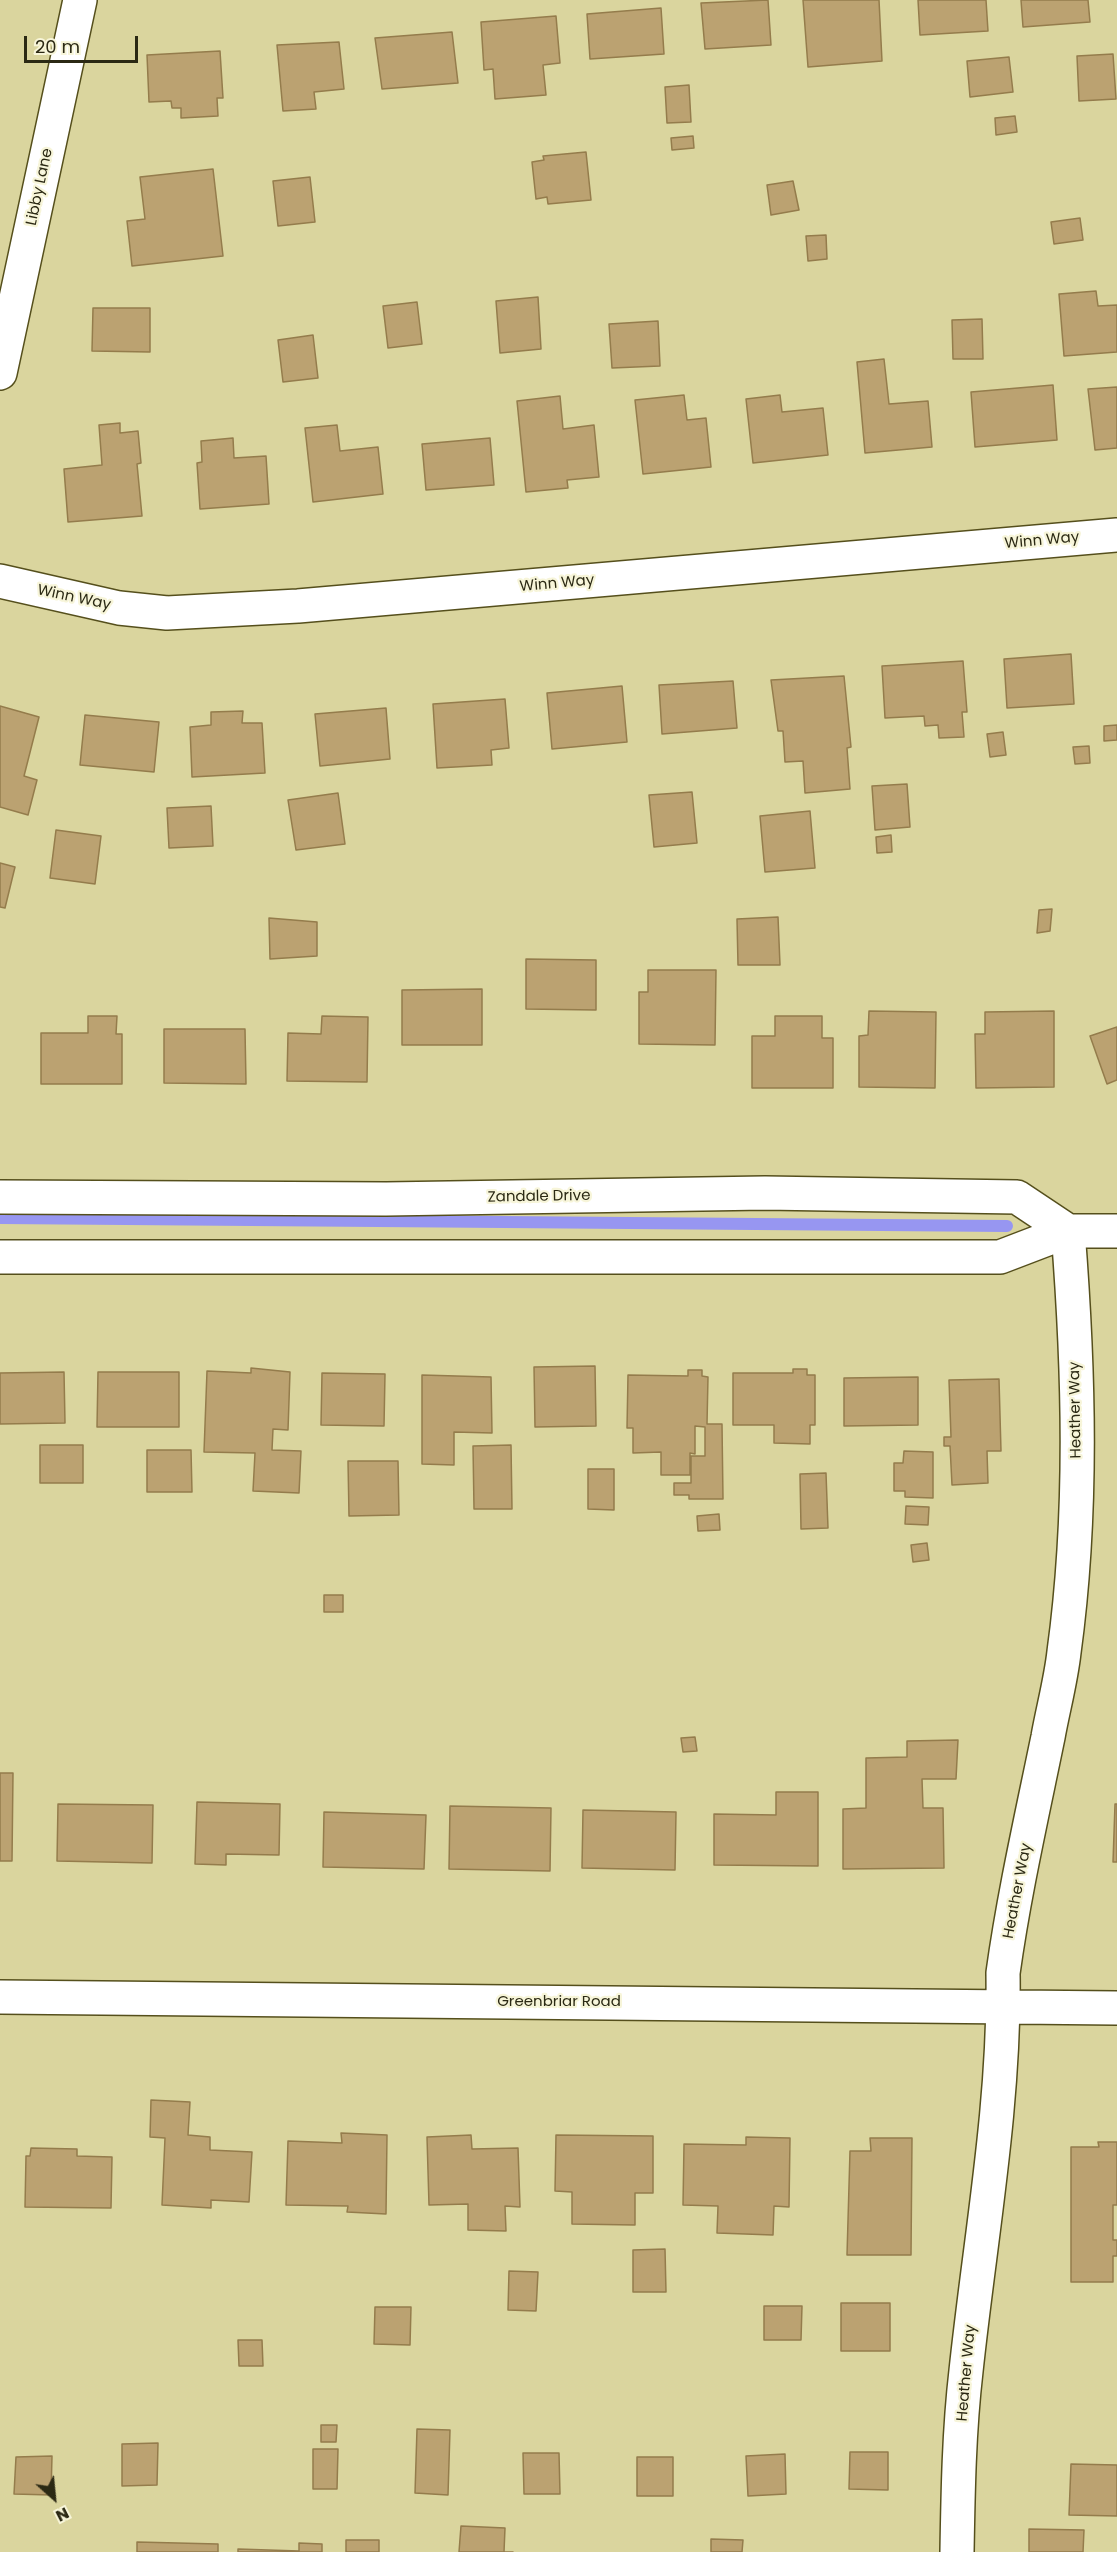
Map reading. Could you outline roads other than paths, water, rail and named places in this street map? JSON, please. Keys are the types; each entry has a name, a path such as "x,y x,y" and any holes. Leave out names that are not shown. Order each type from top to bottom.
{"street":[{"name":"Libby Lane","path":"0,373 80,0"},
{"name":"Winn Way","path":"0,581 119,608 167,613 298,606 1117,535"},
{"name":"Zandale Drive","path":"0,1197 386,1199 765,1194 1017,1197 1068,1231"},
{"path":"0,1257 1000,1257 1068,1231 1117,1231"},
{"name":"Heather Way","path":"957,2552 958,2472 965,2373 992,2151 1004,2006 1005,1959 1064,1655 1071,1599 1076,1529 1077,1443 1074,1306 1068,1231"},
{"name":"Greenbriar Road","path":"0,1997 1117,2008"}],"waterway":[{"path":"0,1218 1007,1226"}]}
